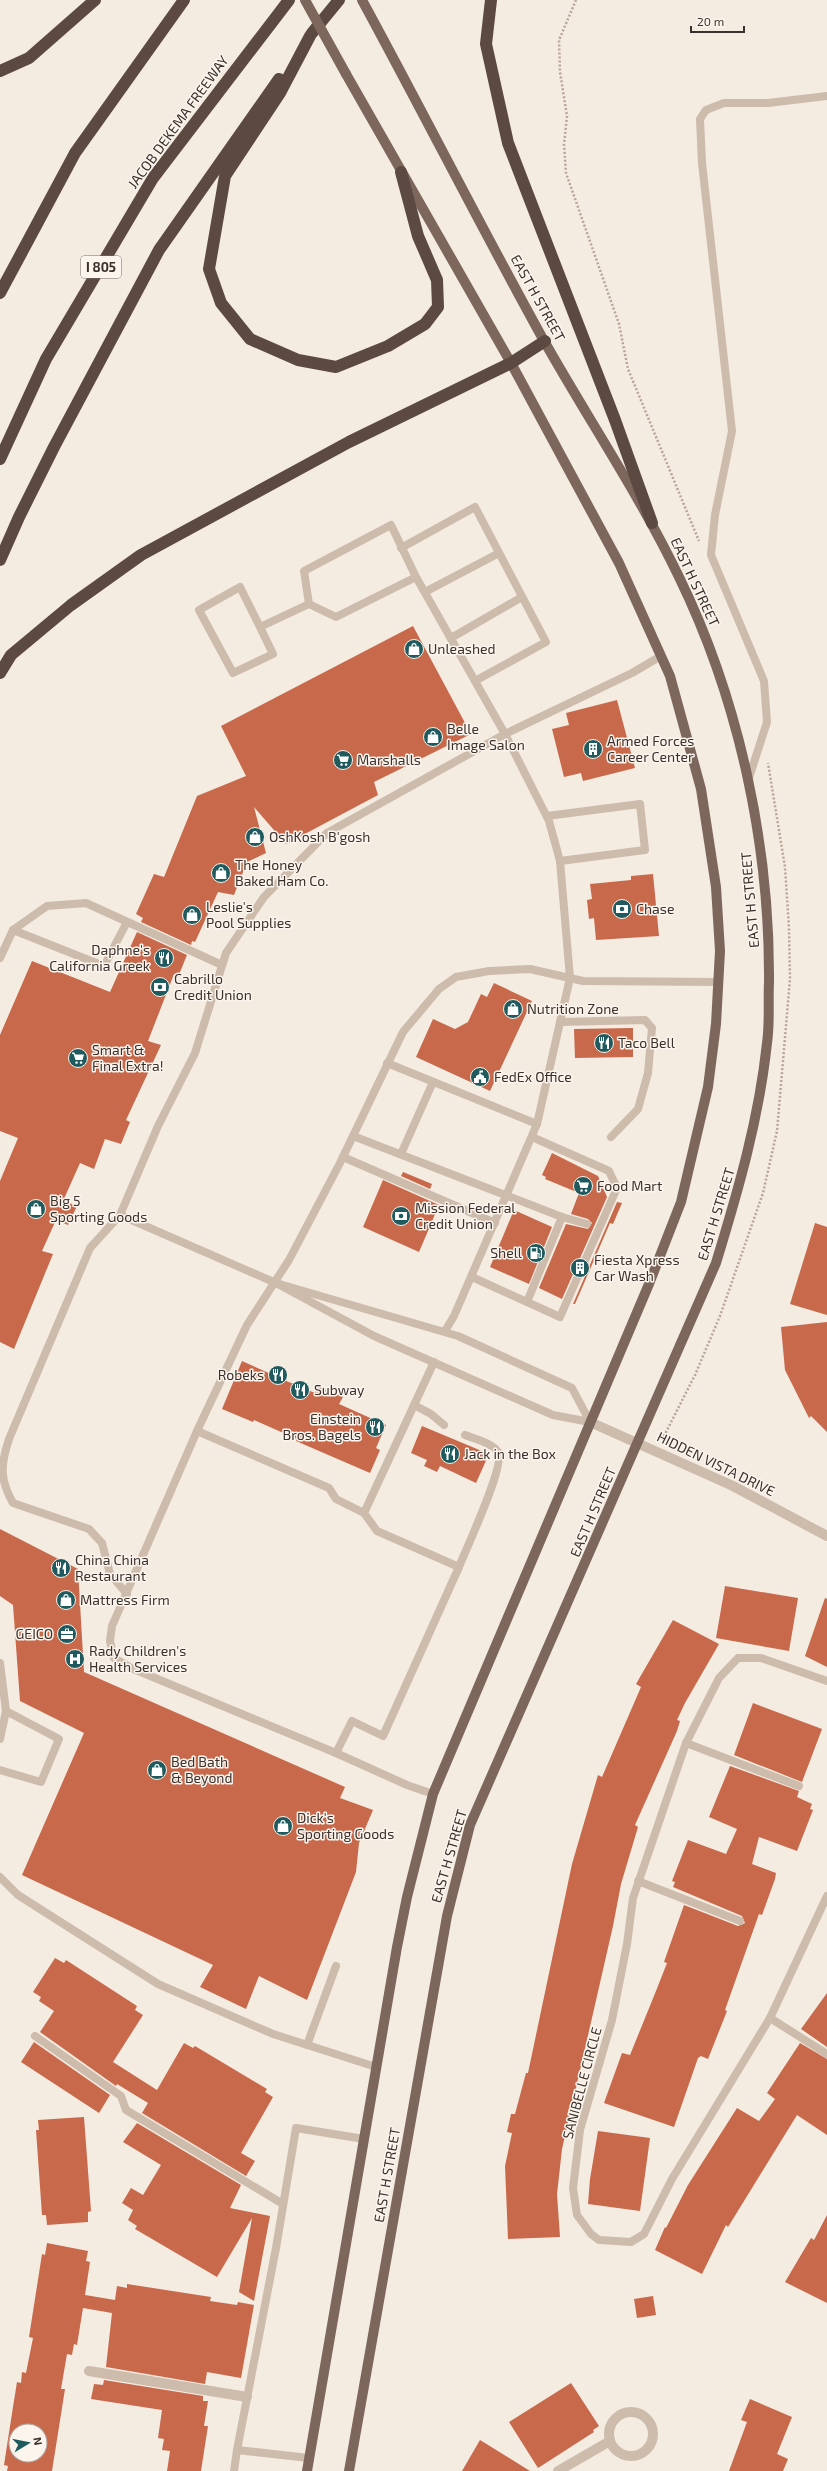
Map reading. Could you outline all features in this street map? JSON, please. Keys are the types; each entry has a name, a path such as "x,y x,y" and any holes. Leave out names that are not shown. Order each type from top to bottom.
{"highway":[{"path":"0,71 29,58 95,0"},
{"path":"0,293 76,153 184,0"},
{"name":"JACOB DEKEMA FREEWAY","path":"0,459 46,359 153,178 289,0"},
{"path":"0,560 19,516 54,447 159,250 310,36 339,0"},
{"path":"491,0 486,44 508,143 615,420 652,523"},
{"path":"310,36 280,93 225,176 209,269 221,303 250,339 298,360 336,367 388,346 425,324 438,307 437,280 418,236 401,172"},
{"path":"0,673 11,655 71,605 141,555 349,442 511,363 545,341"}],"main road":[{"name":"EAST H STREET","path":"305,0 401,172 511,363 619,563 670,676 702,789 716,887 720,951 716,1024 708,1087 681,1202 649,1284 434,1794 407,1897 376,2067 307,2471"},
{"name":"EAST H STREET","path":"349,2471 447,1916 470,1825 716,1264 742,1180 757,1118 768,1039 769,937 762,852 743,759 712,653 681,580 652,523 545,341 362,0"}],"street":[{"name":"HIDDEN VISTA DRIVE","path":"590,1422 638,1442 733,1486 827,1536"},
{"path":"89,2371 247,2397"},
{"path":"624,2412 632,2412 642,2415 650,2423 652,2430 651,2443 646,2449 633,2456 620,2453 610,2441 609,2427 613,2420 624,2412"},
{"path":"558,2471 610,2441"}],"lane":[{"path":"748,782 767,722 764,681 711,555 715,515 732,431 702,163 700,119 706,110 724,103 768,103 827,96"},
{"path":"401,548 475,507 546,642 475,681"},
{"path":"309,604 304,571 390,526 416,577 505,734 547,816 560,861 570,978 537,1124 472,1277 445,1331"},
{"path":"425,592 499,553"},
{"path":"309,604 336,617 416,577"},
{"path":"240,587 260,627 273,654 233,673 199,610 240,587"},
{"path":"451,638 522,597"},
{"path":"260,627 309,604"},
{"path":"127,1594 110,1574 102,1543 89,1529 13,1503 6,1493 0,1478 2,1460 9,1440 90,1248 120,1215 158,1126 195,1053 226,953 264,897 327,833 505,734 632,673 661,656"},
{"path":"547,816 640,804 645,850 560,861"},
{"path":"0,958 13,930 47,906 86,903 222,964"},
{"path":"13,930 104,966 127,922"},
{"path":"434,1794 407,1785 336,1753 131,1668 114,1658 110,1641 112,1626 197,1431 247,1325 276,1283 343,1157 403,1032 420,1009 439,989 456,977 489,971 530,969 583,981 718,982"},
{"path":"560,1022 644,1020 652,1028 648,1073 638,1109 611,1137"},
{"path":"387,1063 537,1124"},
{"path":"401,1154 433,1082"},
{"path":"353,1136 562,1217 587,1224"},
{"path":"472,1277 560,1317 617,1188 614,1179 608,1171 532,1137"},
{"path":"343,1157 495,1223"},
{"path":"120,1215 276,1283 374,1336 553,1415 590,1422"},
{"path":"528,1302 562,1217"},
{"path":"276,1283 445,1331 572,1388 590,1422"},
{"path":"364,1513 434,1362"},
{"path":"414,1405 431,1414 444,1425"},
{"path":"197,1431 329,1488 336,1499 364,1513 377,1531 459,1567"},
{"path":"336,1753 352,1722 383,1736 459,1567 500,1461 498,1452 492,1446 465,1435"},
{"name":"SANIBELLE CIRCLE","path":"827,1680 761,1658 738,1658 718,1678 686,1743 638,1881 612,2020 580,2130 573,2188 577,2215 590,2234 599,2240 631,2242 644,2234 672,2179 770,2018 827,1896"},
{"path":"0,1663 6,1711 0,1739"},
{"path":"0,1770 41,1782 59,1739 6,1711"},
{"path":"686,1743 799,1786"},
{"path":"0,1877 18,1894 158,1984 273,2034 376,2067"},
{"path":"638,1881 740,1920"},
{"path":"307,2045 336,1966"},
{"path":"770,2018 827,2054"},
{"path":"35,2036 121,2096 126,2110 283,2204"},
{"path":"234,2471 296,2128 364,2139"},
{"path":"237,2450 310,2458"}],"building":[{"path":"413,626 471,734 374,782 378,795 286,844 254,807 266,853 247,862 234,895 218,892 195,942 192,941 191,945 141,922 143,918 136,914 154,874 164,877 197,796 246,776 221,726"},
{"name":"Armed Forces Career Center","path":"617,700 635,768 583,781 581,773 564,777 552,729 569,725 566,713"},
{"name":"Chase","path":"653,874 659,936 596,940 594,918 589,919 587,900 592,899 590,884 631,880 631,876"},
{"name":"Smart & Final Extra!","path":"137,932 187,955 178,977 174,974 148,1041 161,1045 126,1120 130,1122 121,1144 105,1139 94,1169 80,1163 63,1201 77,1206 68,1225 56,1220 42,1251 53,1254 14,1349 0,1342 0,1181 18,1138 0,1131 0,1035 32,961 110,992"},
{"path":"494,983 532,1001 490,1091 416,1057 433,1019 455,1029 468,1022 481,994 487,997"},
{"name":"Taco Bell","path":"633,1028 633,1057 575,1058 574,1029"},
{"path":"552,1153 598,1176 607,1197 562,1299 539,1288 566,1224 588,1229 592,1223 588,1219 571,1214 579,1193 545,1179 546,1177 542,1175"},
{"path":"403,1172 432,1184 430,1189 401,1176"},
{"name":"Mission Federal Credit Union","path":"383,1180 439,1205 419,1252 363,1227"},
{"path":"617,1202 622,1203 613,1224 610,1223 575,1304 573,1304"},
{"path":"514,1210 552,1227 529,1284 490,1267"},
{"path":"815,1223 827,1227 827,1315 790,1304"},
{"path":"827,1322 827,1432 811,1416 809,1418 785,1370 781,1327"},
{"path":"242,1361 271,1374 274,1367 287,1372 284,1380 315,1393 318,1386 343,1397 339,1404 386,1425 376,1448 380,1450 370,1473 296,1441 297,1439 254,1420 253,1422 222,1409"},
{"name":"Jack in the Box","path":"422,1426 489,1454 476,1483 440,1466 437,1472 424,1466 427,1460 411,1453"},
{"path":"0,1529 78,1569 84,1672 345,1787 340,1798 373,1810 359,1843 356,1872 307,2000 259,1976 246,2009 200,1987 213,1965 22,1875 84,1733 20,1701 13,1605 0,1596"},
{"path":"725,1586 798,1598 789,1651 716,1638"},
{"path":"825,1598 827,1599 827,1667 805,1656"},
{"path":"673,1620 719,1644 685,1703 677,1720 680,1721 677,1731 635,1825 638,1827 621,1884 613,1926 562,2149 557,2194 560,2237 508,2239 505,2166 512,2133 507,2132 511,2114 515,2114 526,2073 528,2073 572,1864 598,1775 602,1777 641,1687 636,1684"},
{"path":"753,1703 822,1729 802,1782 734,1755"},
{"path":"730,1766 799,1791 797,1797 812,1804 810,1809 813,1810 797,1851 759,1837 752,1864 776,1873 775,1879 762,1915 759,1914 725,2010 727,2011 708,2059 701,2056 698,2058 674,2127 604,2103 622,2053 630,2055 656,1991 667,1963 664,1962 684,1905 738,1926 745,1923 742,1916 673,1887 675,1882 672,1881 688,1840 726,1854 737,1829 709,1817"},
{"path":"55,1958 64,1963 66,1960 137,2006 135,2010 143,2015 113,2062 157,2090 184,2043 193,2048 195,2046 267,2089 265,2092 273,2097 241,2153 255,2161 246,2176 142,2113 148,2103 117,2084 116,2086 40,2032 54,2011 39,2001 41,1997 33,1992"},
{"path":"827,1993 827,2047 801,2029"},
{"path":"34,2042 110,2095 99,2113 21,2062"},
{"path":"800,2043 827,2059 827,2135 797,2115 728,2227 726,2225 702,2274 655,2250 665,2227 666,2228 688,2185 737,2108 759,2121 775,2099 767,2093"},
{"path":"84,2117 91,2211 88,2212 88,2222 47,2225 46,2215 42,2215 36,2130 39,2130 38,2120"},
{"path":"137,2123 241,2185 230,2208 270,2216 254,2301 239,2292 252,2218 217,2277 135,2229 137,2226 128,2220 133,2210 122,2203 131,2188 143,2195 161,2165 123,2142"},
{"path":"598,2131 650,2138 640,2211 588,2204 590,2179"},
{"path":"827,2215 827,2303 785,2282 811,2238 814,2240"},
{"path":"47,2243 88,2251 86,2261 90,2262 85,2295 115,2300 117,2286 127,2288 127,2284 211,2297 210,2301 237,2305 238,2302 254,2305 241,2378 207,2372 205,2384 106,2367 112,2313 83,2308 77,2345 74,2344 72,2355 67,2354 61,2389 65,2389 52,2471 7,2471 8,2466 4,2465 8,2439 8,2463 48,2463 48,2423 11,2423 17,2382 21,2383 22,2372 26,2373 33,2338 29,2337 42,2254 45,2255"},
{"path":"653,2296 656,2315 637,2318 634,2299"},
{"path":"104,2380 203,2396 203,2401 208,2401 204,2426 208,2426 201,2471 167,2471 170,2451 162,2450 164,2439 158,2438 162,2410 91,2399 94,2384 103,2385"},
{"path":"571,2383 599,2426 593,2430 594,2432 538,2468 509,2422"},
{"path":"750,2399 792,2417 777,2454 788,2459 783,2471 729,2471 747,2422 741,2420"},
{"path":"480,2440 530,2471 462,2471"}],"place":[{"name":"Unleashed","path":"414,649"},
{"name":"Belle Image Salon","path":"433,737"},
{"name":"Armed Forces Career Center","path":"593,749"},
{"name":"Marshalls","path":"343,760"},
{"name":"OshKosh B'gosh","path":"255,837"},
{"name":"The Honey Baked Ham Co.","path":"221,873"},
{"name":"Chase","path":"622,909"},
{"name":"Leslie's Pool Supplies","path":"192,915"},
{"name":"Daphne's California Greek","path":"164,958"},
{"name":"Cabrillo Credit Union","path":"160,987"},
{"name":"Nutrition Zone","path":"513,1009"},
{"name":"Taco Bell","path":"604,1043"},
{"name":"Smart & Final Extra!","path":"78,1058"},
{"name":"FedEx Office","path":"480,1077"},
{"name":"Food Mart","path":"583,1186"},
{"name":"Big 5 Sporting Goods","path":"36,1209"},
{"name":"Mission Federal Credit Union","path":"401,1216"},
{"name":"Shell","path":"536,1253"},
{"name":"Fiesta Xpress Car Wash","path":"580,1268"},
{"name":"Robeks","path":"278,1375"},
{"name":"Subway","path":"300,1390"},
{"name":"Einstein Bros. Bagels","path":"375,1427"},
{"name":"Jack in the Box","path":"450,1454"},
{"name":"China China Restaurant","path":"61,1568"},
{"name":"Mattress Firm","path":"66,1600"},
{"name":"GEICO","path":"67,1634"},
{"name":"Rady Children's Health Services","path":"75,1659"},
{"name":"Bed Bath & Beyond","path":"157,1770"},
{"name":"Dick's Sporting Goods","path":"283,1826"}]}
